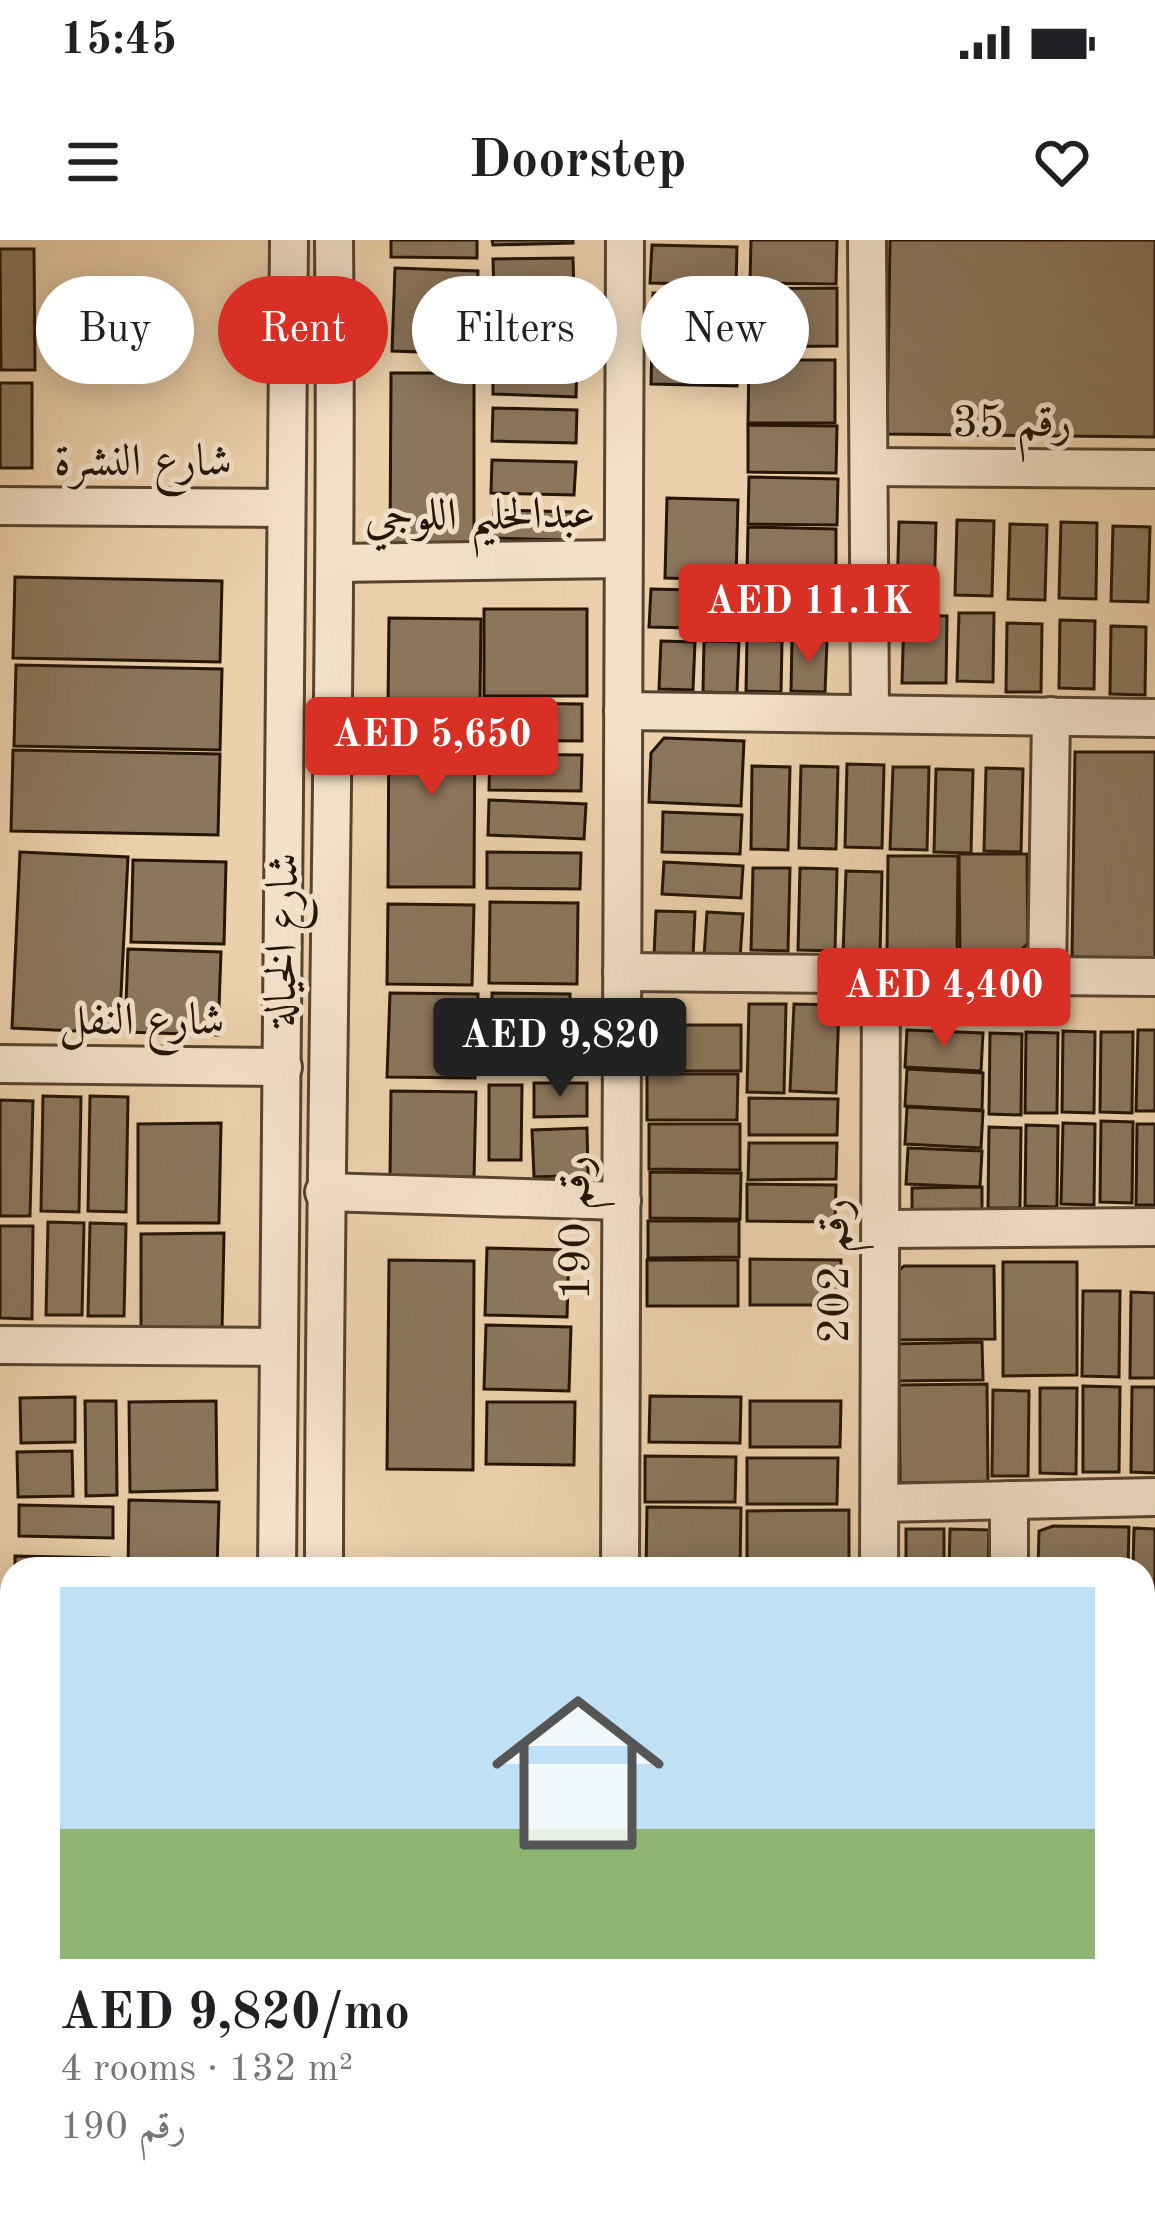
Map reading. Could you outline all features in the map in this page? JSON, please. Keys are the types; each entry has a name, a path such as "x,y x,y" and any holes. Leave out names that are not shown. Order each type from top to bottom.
{"street":[{"name":"شارع الخيالة","path":"277,1557 290,240"},
{"name":"شارع الخيالة","path":"324,1557 324,1192 337,563 334,240"},
{"name":"رقم 190","path":"620,1557 625,240"},
{"path":"867,240 870,714"},
{"name":"رقم 35","path":"869,467 1155,469"},
{"name":"شارع النشرة","path":"0,506 286,508"},
{"name":"عبدالحليم اللوجي","path":"337,563 623,559"},
{"path":"286,643 290,678 302,694 318,694 333,661"},
{"path":"623,711 1155,718"},
{"path":"1047,976 1052,716"},
{"path":"285,775 296,747 310,747 322,753 330,777"},
{"path":"622,972 1155,976"},
{"name":"رقم 202","path":"879,1557 881,974"},
{"name":"شارع النفل","path":"0,1064 283,1067"},
{"path":"324,1192 622,1201"},
{"path":"880,1229 1155,1226"},
{"path":"0,1345 278,1347"},
{"path":"880,1503 1155,1497"},
{"path":"1009,1500 1009,1557"}],"building":[{"path":"391,240 477,240 477,258 391,257"},
{"path":"492,240 573,240 573,243 493,245"},
{"path":"751,240 837,240 836,284 809,284 809,276 750,276"},
{"path":"890,240 1155,240 1155,437 887,434"},
{"path":"652,245 737,247 736,276 650,276"},
{"path":"0,249 34,249 35,370 1,370"},
{"path":"573,258 574,276 493,276 493,259"},
{"path":"395,268 478,271 478,276 412,276 412,352 392,351"},
{"path":"809,288 837,288 837,346 809,346"},
{"path":"809,360 835,360 835,423 748,423 749,384 809,384"},
{"path":"391,373 412,373 412,384 474,384 474,551 390,551"},
{"path":"0,383 32,383 32,468 0,468"},
{"path":"493,384 576,384 576,397 493,394"},
{"path":"493,408 577,410 576,443 492,441"},
{"path":"748,425 837,426 836,473 748,472"},
{"path":"492,460 576,462 574,495 491,493"},
{"path":"749,477 838,479 837,525 748,524"},
{"path":"667,498 738,500 736,580 665,578"},
{"path":"494,510 576,512 576,529 567,528 566,540 493,538"},
{"path":"957,520 994,521 992,596 955,595"},
{"path":"899,522 936,523 934,598 897,597"},
{"path":"1061,522 1097,523 1096,599 1059,598"},
{"path":"1010,524 1047,525 1045,600 1008,599"},
{"path":"1113,526 1150,527 1148,602 1111,601"},
{"path":"748,527 836,529 836,575 747,574"},
{"path":"15,577 222,581 220,662 13,658"},
{"path":"748,577 836,578 835,625 747,624"},
{"path":"651,589 736,591 735,629 649,627"},
{"path":"484,609 587,609 587,696 484,696"},
{"path":"959,613 994,613 993,682 957,681"},
{"path":"904,615 947,616 946,683 902,683"},
{"path":"389,618 481,619 480,704 388,704"},
{"path":"1060,620 1095,621 1094,689 1059,688"},
{"path":"1007,623 1042,624 1041,692 1006,692"},
{"path":"1111,626 1146,627 1145,695 1110,694"},
{"path":"747,640 782,641 781,692 746,691"},
{"path":"792,640 827,641 825,692 791,691"},
{"path":"661,641 695,642 693,690 659,689"},
{"path":"704,641 739,642 737,693 703,692"},
{"path":"16,665 222,669 220,750 14,746"},
{"path":"490,703 582,704 582,741 490,740"},
{"path":"389,711 475,711 474,887 388,887"},
{"path":"664,738 744,741 741,806 649,802 651,753"},
{"path":"13,750 220,754 218,835 11,831"},
{"path":"1075,752 1155,752 1155,958 1072,957"},
{"path":"490,754 582,755 581,791 489,790"},
{"path":"847,764 884,765 882,848 845,847"},
{"path":"752,766 790,767 788,850 751,849"},
{"path":"801,766 838,767 836,849 799,848"},
{"path":"893,767 929,767 927,850 890,849"},
{"path":"986,768 1023,769 1021,852 984,851"},
{"path":"936,769 973,770 971,853 934,852"},
{"path":"489,800 586,804 584,839 488,835"},
{"path":"663,812 742,815 740,854 662,852"},
{"path":"20,852 128,857 119,1033 12,1028"},
{"path":"487,852 581,853 580,889 487,888"},
{"path":"959,854 1027,854 1028,943 1015,957 960,958"},
{"path":"888,856 958,856 957,952 887,952"},
{"path":"133,860 226,862 224,944 131,942"},
{"path":"664,862 743,866 741,898 662,894"},
{"path":"753,868 790,868 788,951 751,950"},
{"path":"800,868 837,869 835,951 798,950"},
{"path":"846,871 882,872 880,955 843,954"},
{"path":"490,902 578,903 577,984 489,983"},
{"path":"388,904 474,905 472,985 387,984"},
{"path":"656,911 695,912 693,957 654,956"},
{"path":"707,912 743,914 740,958 704,956"},
{"path":"128,949 221,952 218,1035 125,1032"},
{"path":"390,993 478,994 475,1078 387,1077"},
{"path":"492,993 570,994 570,1026 492,1025"},
{"path":"749,1004 786,1004 784,1093 747,1092"},
{"path":"794,1004 839,1005 836,1093 790,1091"},
{"path":"650,1025 741,1025 741,1071 650,1071"},
{"path":"907,1030 983,1033 981,1071 905,1067"},
{"path":"1138,1030 1155,1030 1155,1111 1136,1111"},
{"path":"1063,1031 1095,1032 1094,1113 1062,1112"},
{"path":"1026,1032 1058,1033 1057,1113 1025,1113"},
{"path":"1101,1032 1133,1032 1132,1113 1100,1112"},
{"path":"990,1033 1022,1034 1021,1115 989,1114"},
{"path":"491,1041 569,1041 569,1073 491,1073"},
{"path":"907,1069 983,1073 982,1110 905,1106"},
{"path":"647,1074 738,1074 737,1120 647,1120"},
{"path":"534,1083 587,1083 587,1116 534,1117"},
{"path":"489,1085 522,1085 521,1160 489,1160"},
{"path":"391,1091 476,1092 474,1179 390,1177"},
{"path":"43,1096 81,1097 79,1212 41,1211"},
{"path":"90,1096 128,1097 126,1212 88,1211"},
{"path":"749,1098 838,1099 837,1135 749,1135"},
{"path":"0,1100 33,1101 30,1216 0,1216"},
{"path":"907,1107 983,1111 981,1148 905,1144"},
{"path":"1101,1121 1133,1122 1132,1203 1100,1202"},
{"path":"221,1123 219,1223 138,1223 138,1124"},
{"path":"1063,1123 1095,1124 1094,1205 1061,1204"},
{"path":"649,1124 740,1124 740,1170 649,1169"},
{"path":"1137,1124 1155,1124 1155,1205 1136,1205"},
{"path":"1026,1125 1058,1126 1057,1207 1025,1206"},
{"path":"989,1127 1021,1128 1020,1208 988,1208"},
{"path":"587,1128 588,1175 534,1177 532,1130"},
{"path":"749,1143 837,1143 836,1179 748,1180"},
{"path":"908,1148 982,1151 980,1187 906,1184"},
{"path":"650,1172 741,1173 740,1219 650,1218"},
{"path":"747,1184 836,1185 835,1222 747,1221"},
{"path":"982,1187 982,1220 912,1220 912,1188"},
{"path":"648,1221 739,1221 739,1257 648,1258"},
{"path":"48,1222 84,1223 82,1315 46,1315"},
{"path":"90,1223 126,1224 124,1316 88,1316"},
{"path":"0,1226 33,1226 32,1319 0,1318"},
{"path":"224,1233 222,1333 141,1333 141,1234"},
{"path":"487,1248 569,1250 567,1317 485,1315"},
{"path":"750,1259 841,1260 840,1305 750,1305"},
{"path":"389,1260 474,1261 473,1470 387,1469"},
{"path":"647,1260 738,1260 738,1306 647,1306"},
{"path":"1003,1262 1077,1262 1077,1375 1003,1376"},
{"path":"904,1266 994,1266 995,1339 893,1340 893,1276"},
{"path":"1083,1291 1120,1291 1119,1377 1082,1376"},
{"path":"1131,1292 1155,1293 1155,1378 1130,1378"},
{"path":"486,1325 571,1327 569,1391 484,1389"},
{"path":"982,1342 983,1380 895,1381 895,1344"},
{"path":"987,1384 988,1482 900,1483 899,1385"},
{"path":"1083,1386 1120,1387 1119,1472 1083,1472"},
{"path":"1132,1387 1155,1387 1155,1473 1131,1472"},
{"path":"1040,1388 1077,1388 1076,1474 1040,1473"},
{"path":"993,1390 1029,1391 1028,1476 992,1476"},
{"path":"650,1396 741,1397 740,1443 649,1442"},
{"path":"75,1397 75,1442 21,1443 20,1398"},
{"path":"85,1401 116,1401 117,1495 86,1496"},
{"path":"216,1401 217,1490 130,1492 129,1402"},
{"path":"750,1401 841,1401 840,1447 750,1447"},
{"path":"487,1402 575,1402 574,1465 486,1464"},
{"path":"72,1451 73,1496 18,1497 17,1452"},
{"path":"645,1456 736,1457 735,1502 645,1502"},
{"path":"747,1458 838,1458 837,1504 747,1504"},
{"path":"129,1500 219,1502 217,1557 128,1557"},
{"path":"19,1505 113,1507 113,1538 19,1536"},
{"path":"647,1507 741,1508 740,1557 646,1557"},
{"path":"849,1510 849,1557 747,1557 747,1511"},
{"path":"1053,1526 1129,1527 1128,1557 1038,1557 1039,1531"},
{"path":"1134,1528 1155,1529 1155,1557 1133,1557"},
{"path":"906,1529 944,1529 944,1557 906,1557"},
{"path":"950,1529 989,1530 988,1557 949,1557"}]}
